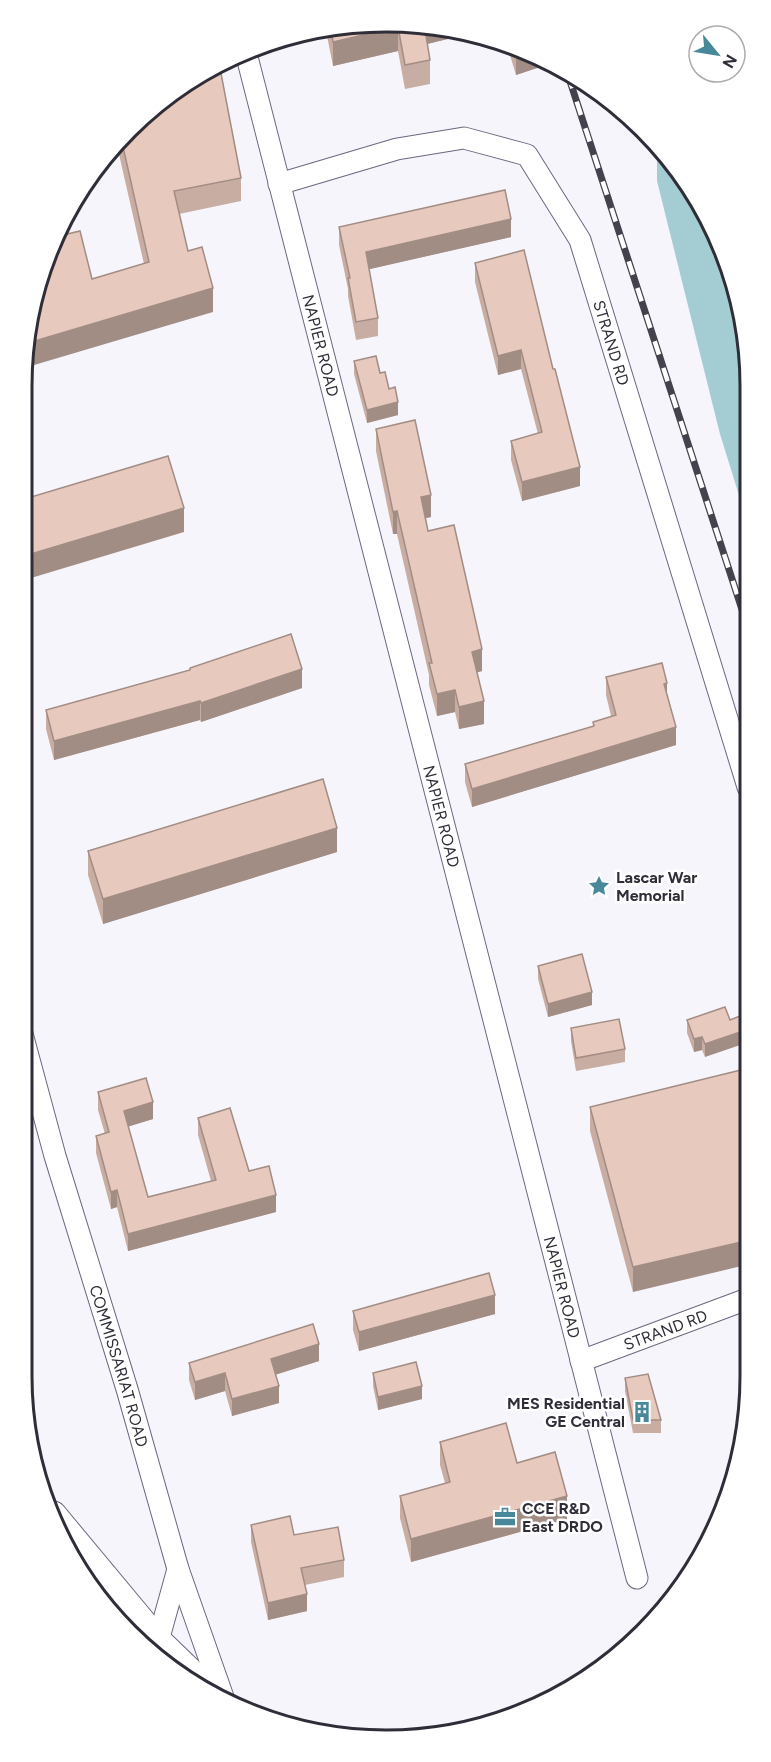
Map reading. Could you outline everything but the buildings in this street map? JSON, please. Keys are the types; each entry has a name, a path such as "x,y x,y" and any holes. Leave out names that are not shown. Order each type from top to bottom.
{"main road":[{"path":"72,1540 156,1646"}],"street":[{"name":"NAPIER ROAD","path":"248,59 637,1578"},
{"name":"STRAND RD","path":"279,184 397,149 464,138 527,155 580,240 740,761"},
{"name":"COMMISSARIAT ROAD","path":"32,1071 55,1156 127,1389 178,1569 220,1689"},
{"name":"STRAND RD","path":"581,1361 740,1302"},
{"path":"156,1646 178,1569"}],"water":[{"path":"657,158 680,189 703,229 721,272 733,316 740,386 740,498 720,434 657,181"}],"railway":[{"path":"571,84 740,603"}],"place":[{"name":"Lascar War Memorial","path":"599,886"},
{"name":"MES Residential GE Central","path":"642,1412"},
{"name":"CCE R&D East DRDO","path":"505,1517"}]}
